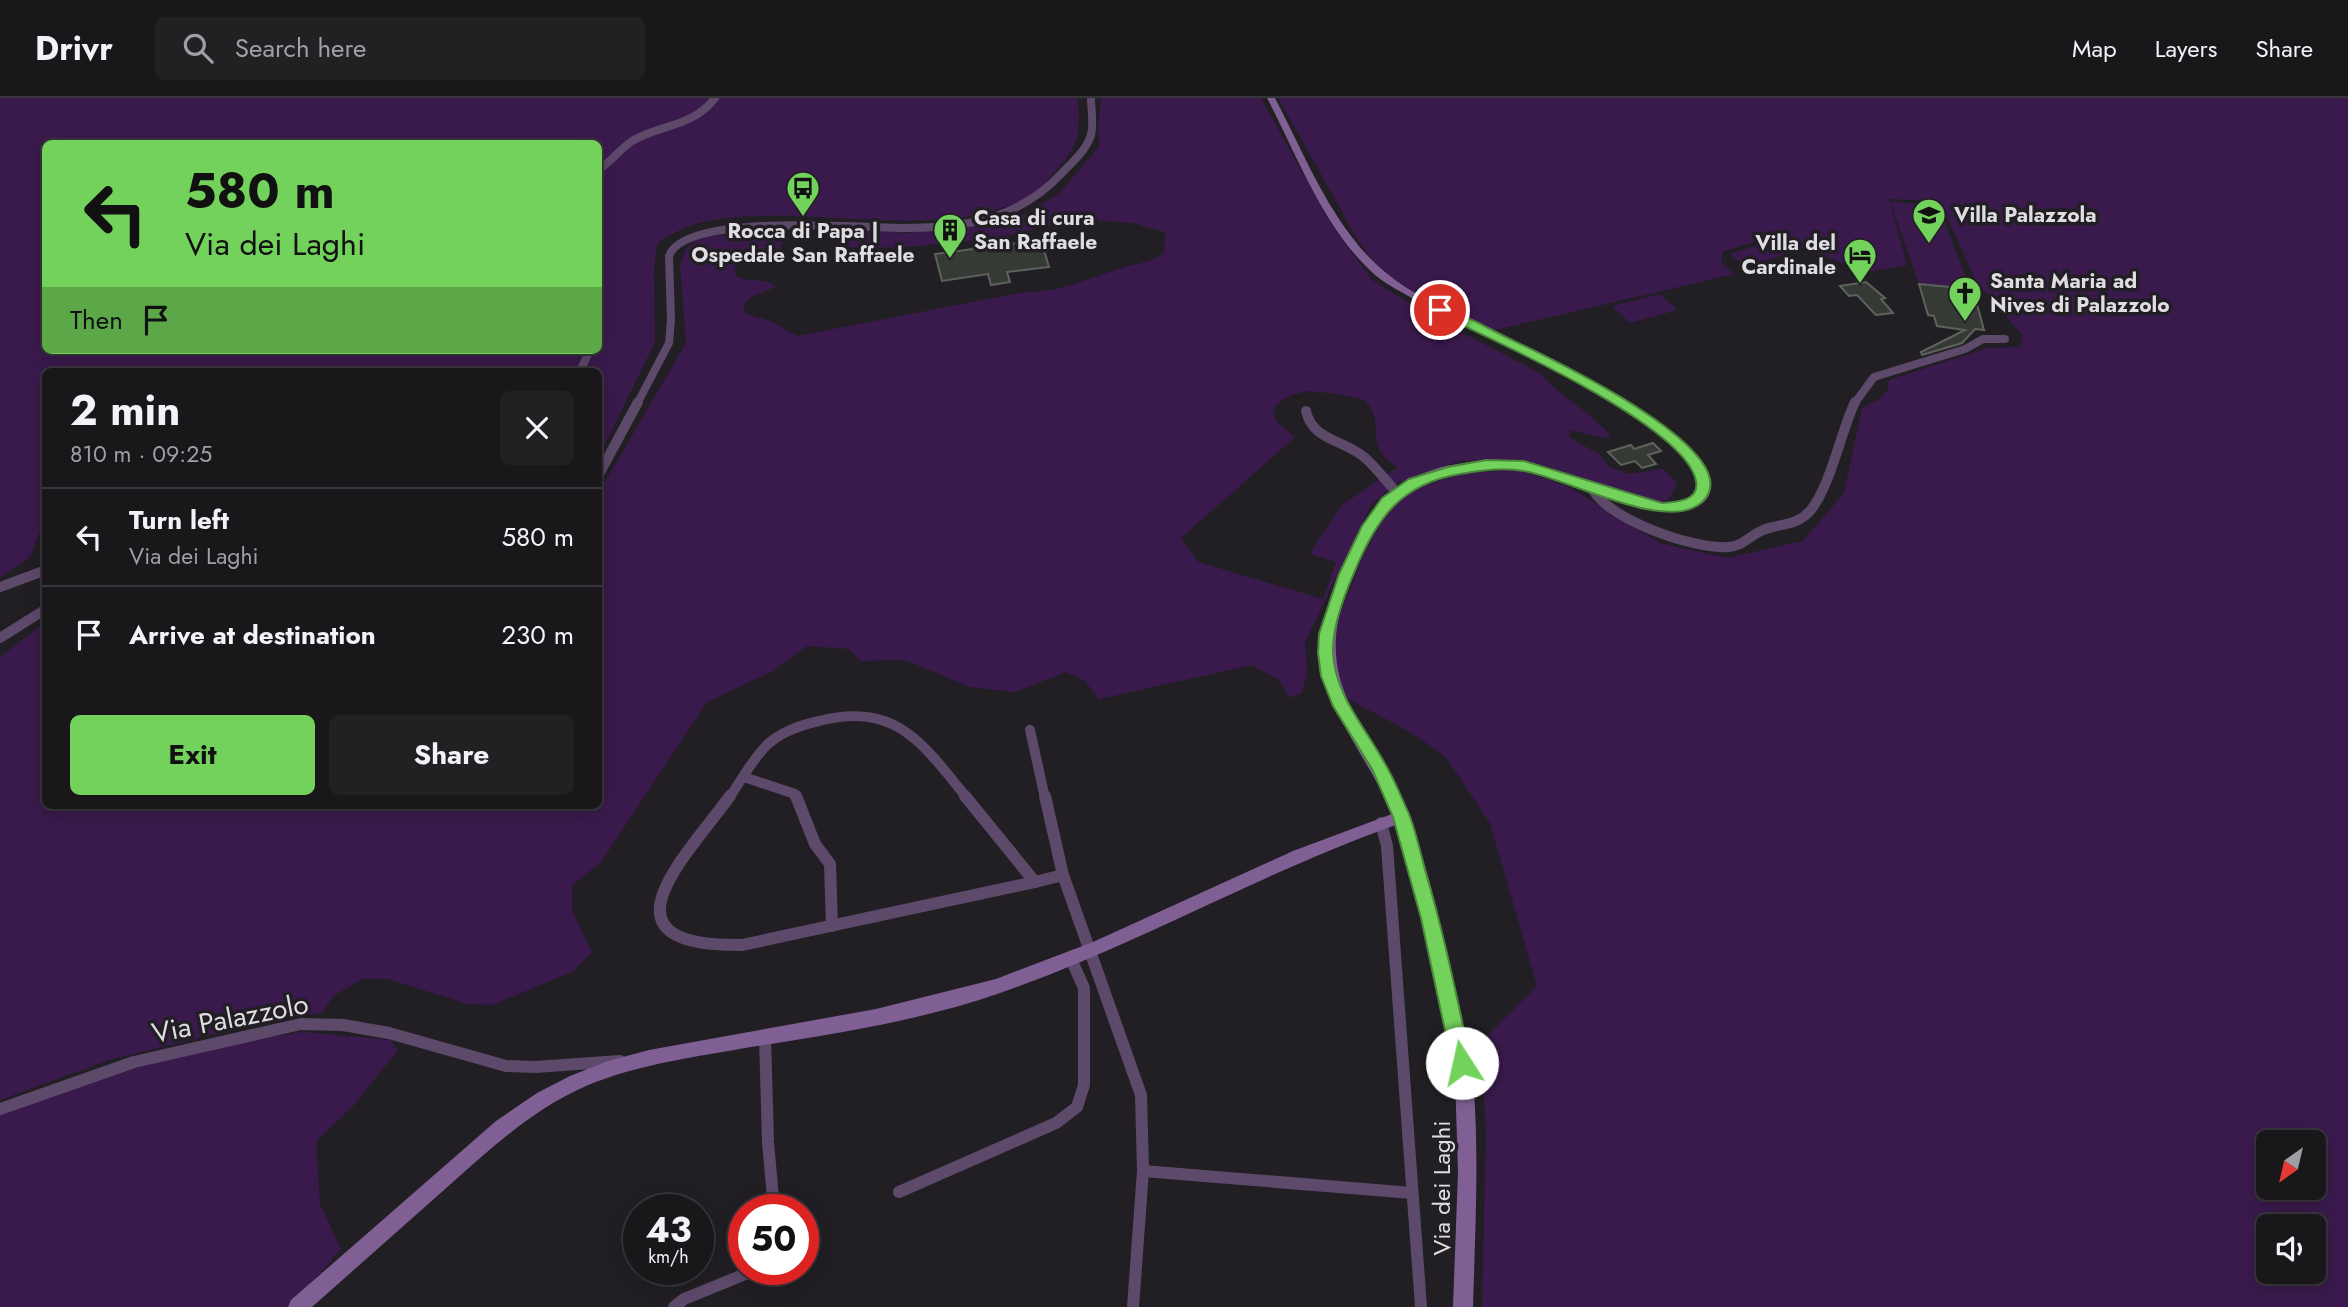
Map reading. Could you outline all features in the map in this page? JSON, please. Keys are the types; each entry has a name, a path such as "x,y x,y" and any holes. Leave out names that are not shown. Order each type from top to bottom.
{"main road":[{"name":"Via dei Laghi","path":"1271,98 1341,228 1363,258 1378,272 1430,305 1628,405 1688,453 1701,472 1704,486 1695,501 1684,507 1671,508 1642,504 1540,470 1496,464 1431,476 1397,493 1376,516 1353,557 1329,622 1325,653 1329,676 1340,706 1378,766 1401,817 1430,918 1461,1054 1467,1145 1463,1307"},
{"path":"298,1307 509,1122 581,1080 641,1060 916,1009 996,987 1090,952 1250,877 1401,817"}],"street":[{"path":"602,167 633,141 689,121 707,109 715,98"},
{"path":"602,468 670,338 673,321 668,261 671,250 678,243 696,234 718,230 803,225 932,228 971,223 1007,213 1045,190 1081,152 1092,131 1091,98"},
{"path":"1591,486 1595,497 1606,506 1664,536 1707,546 1727,547 1743,544 1761,531 1792,524 1810,511 1822,488 1858,394 1874,377 1965,349 1983,339 2005,340"},
{"path":"1306,411 1311,425 1339,445 1360,454 1397,493"},
{"path":"0,587 42,571"},
{"path":"0,638 42,612"},
{"path":"1035,882 923,744 892,723 876,717 833,718 798,726 766,746 667,883 659,910 670,934 682,942 733,945 760,943 832,926 1035,882 1063,875"},
{"path":"1030,730 1063,875 1141,1095 1143,1171 1133,1307"},
{"path":"744,777 795,794 814,844 830,864 832,926"},
{"path":"1381,823 1387,846 1421,1307"},
{"path":"899,1192 1056,1123 1077,1107 1084,1085 1084,988 1071,959"},
{"name":"Via Palazzolo","path":"0,1108 134,1062 294,1025 324,1023 363,1028 424,1041 506,1066 535,1067 641,1060"},
{"path":"765,1037 768,1142 773,1194"},
{"path":"1143,1171 1412,1193"},
{"path":"674,1307 684,1299 728,1281"}],"shaded area":[{"path":"0,98 1078,98 1078,132 1069,155 1037,191 1005,207 971,216 935,220 785,216 726,218 690,226 657,244 654,269 655,342 602,451 602,368 42,368 42,526 30,557 0,578"},
{"path":"1101,98 1261,98 1329,221 1372,280 1443,323 1542,374 1609,434 1609,439 1570,430 1569,437 1600,455 1609,467 1629,474 1663,469 1677,483 1669,499 1662,502 1642,500 1546,466 1499,460 1459,461 1396,483 1371,505 1305,642 1307,673 1302,693 1290,698 1278,679 1252,665 1099,699 1085,681 1066,672 1015,692 970,687 905,660 861,661 849,649 807,646 773,671 707,702 601,862 572,885 572,910 592,953 572,972 492,1005 468,1004 388,979 362,979 333,996 322,1013 254,1024 109,1060 0,1100 0,657 42,624 42,809 602,809 602,487 686,343 680,264 686,249 697,240 710,236 782,229 776,240 783,241 779,251 756,253 735,267 735,275 765,281 776,287 752,296 743,305 746,314 770,321 797,336 1073,285 1158,257 1164,253 1165,232 1132,223 1068,218 1045,227 1004,236 907,247 855,248 838,245 836,239 852,229 906,233 939,231 1028,213 1060,193 1100,145 1098,129","holes":["1308,391 1365,400 1375,418 1380,451 1398,467 1342,505 1313,548 1310,554 1336,562 1323,599 1198,562 1181,538 1295,437 1276,421 1273,409 1277,405 1284,399"]},
{"path":"1278,98 2348,98 2348,1307 1482,1307 1486,1134 1481,1042 1537,986 1490,823 1445,756 1410,732 1343,696 1331,658 1335,627 1364,554 1383,519 1396,504 1416,489 1463,473 1519,470 1567,486 1660,543 1727,558 1803,541 1844,493 1862,408 1881,398 1888,390 1888,382 1988,348 2020,347 2023,336 1976,281 1940,201 1889,199 1907,265 1867,272 1796,246 1765,239 1723,251 1721,262 1734,274 1491,331 1427,300 1393,279 1373,261 1358,240"},
{"path":"1890,201 1939,207 1970,289 1919,284"},
{"path":"1769,242 1785,255 1746,267 1730,254"},
{"path":"1660,294 1677,310 1630,323 1612,306"},
{"path":"304,1032 390,1040 398,1050 353,1106 316,1141 320,1204 341,1249 300,1296 286,1307 0,1307 0,1112 112,1075 187,1054"}],"building":[{"name":"Casa di cura San Raffaele","path":"1041,240 1049,267 1007,272 1010,282 991,285 988,274 942,281 935,254"},
{"name":"Villa del Cardinale","path":"1866,282 1885,298 1881,299 1893,313 1876,315 1857,295 1849,296 1840,286"},
{"name":"Villa Palazzola","path":"1919,284 1970,289 1972,297 1975,297 1984,330 1975,329 1962,343 1922,355 1921,352 1965,330 1937,326 1934,316 1928,315"},
{"path":"1653,443 1661,451 1648,455 1656,464 1642,468 1635,461 1621,465 1608,452 1631,445 1634,449"}],"place":[{"name":"Rocca di Papa | Ospedale San Raffaele","path":"803,218"},
{"name":"Villa Palazzola","path":"1929,245"},
{"name":"Casa di cura San Raffaele","path":"950,260"},
{"name":"Villa del Cardinale","path":"1860,285"},
{"name":"Santa Maria ad Nives di Palazzolo","path":"1965,323"}],"route":[{"path":"1440,310 1628,405 1688,453 1704,479 1702,493 1695,501 1676,508 1662,508 1524,466 1486,465 1448,471 1413,482 1387,502 1370,526 1346,574 1327,634 1325,653 1329,676 1340,706 1378,766 1401,817 1430,918 1462,1063"}]}
